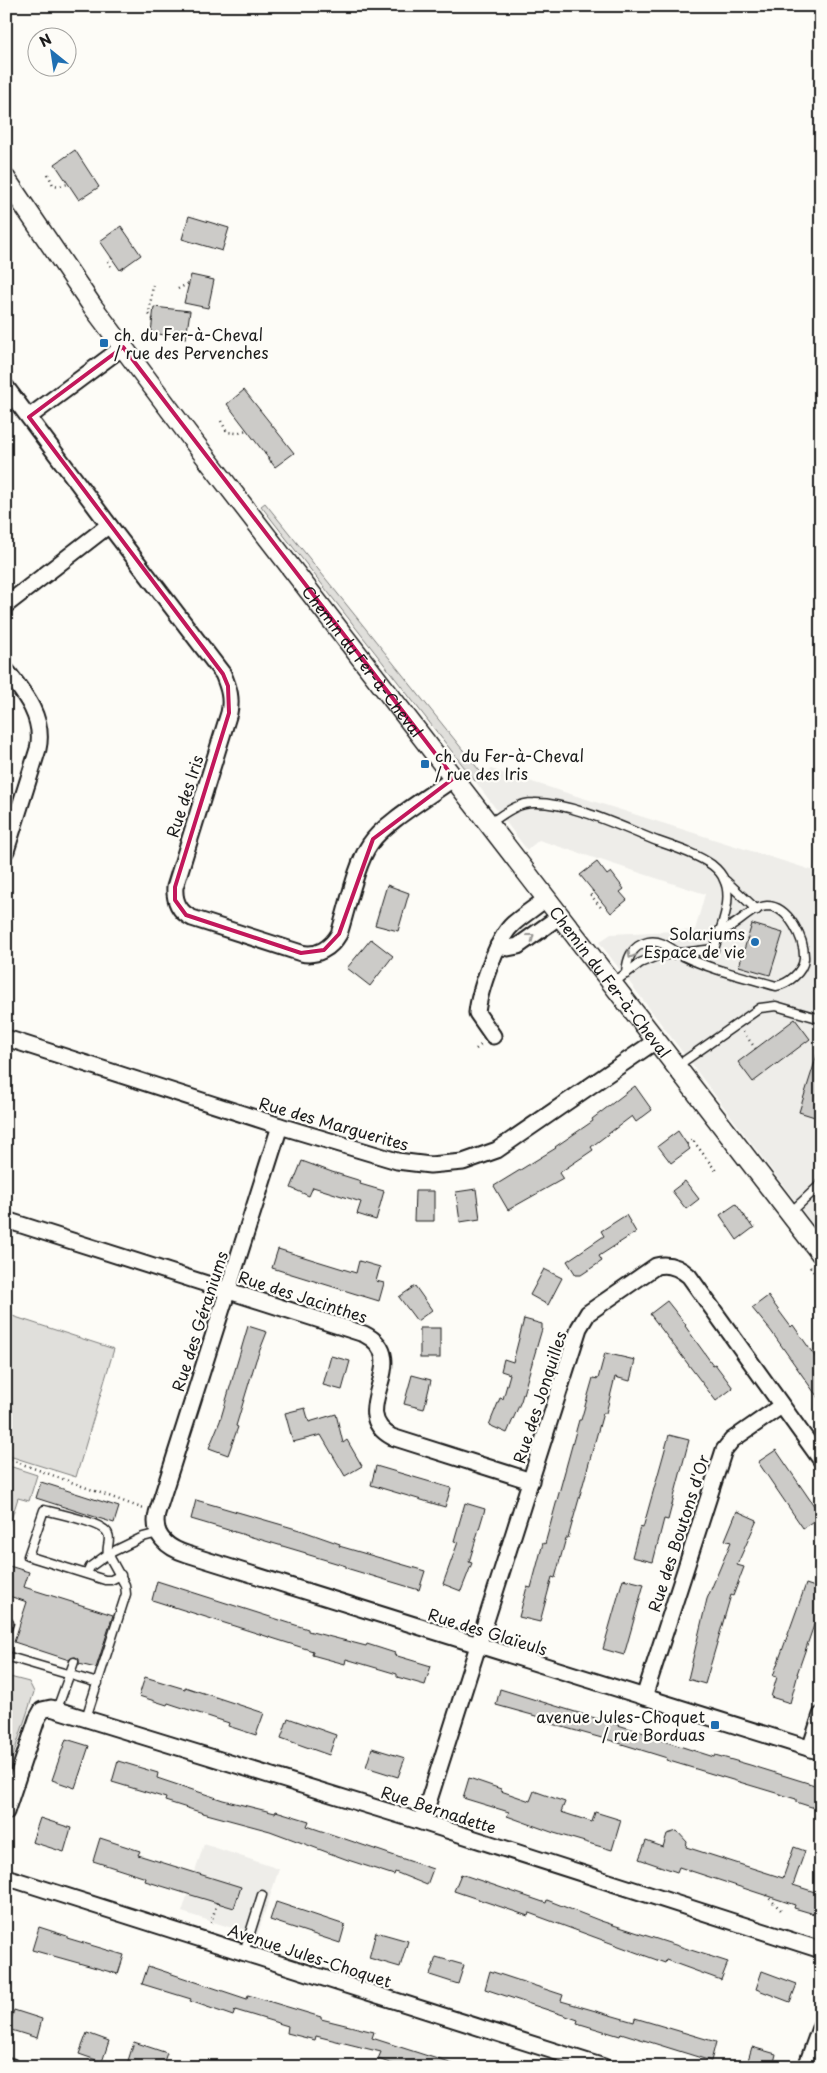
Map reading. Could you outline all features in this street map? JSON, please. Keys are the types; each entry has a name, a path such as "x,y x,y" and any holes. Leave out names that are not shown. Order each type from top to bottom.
{"street":[{"name":"Chemin du Fer-à-Cheval","path":"6,179 78,286 194,442 560,916 619,979 657,1040 821,1254"},
{"path":"29,417 123,347"},
{"name":"Rue des Iris","path":"6,387 109,526 223,674 230,693 229,714 175,887 175,900 186,915 301,953 313,954 324,950 332,944 339,934 365,852 373,839 383,829 454,778"},
{"path":"6,605 109,526"},
{"path":"6,670 34,710 40,734 38,749 6,851"},
{"path":"493,1036 477,1011 491,963 498,946 513,924 547,898"},
{"path":"498,946 508,948 518,946 560,916"},
{"name":"Rue des Marguerites","path":"6,1038 280,1126 406,1164 441,1165 463,1162 489,1154 509,1143 657,1040"},
{"name":"Rue des Géraniums","path":"157,1530 157,1513 280,1126"},
{"name":"Rue des Jacinthes","path":"6,1220 228,1289 364,1334 377,1342 385,1359 374,1416 380,1428 387,1434 531,1481"},
{"name":"Rue des Jonquilles","path":"422,1822 584,1318 600,1304 656,1266 676,1266 689,1276 821,1460"},
{"name":"Rue des Boutons d'Or","path":"644,1697 724,1450 732,1440 781,1406"},
{"name":"Rue des Glaïeuls","path":"157,1530 166,1544 175,1550 816,1750"},
{"path":"6,1812 37,1720 51,1708"},
{"name":"Rue Bernadette","path":"51,1708 422,1822 821,1950"},
{"path":"816,1750 821,1715"},
{"name":"Avenue Jules-Choquet","path":"6,1877 604,2067"},
{"path":"806,2067 821,2025"},
{"path":"6,2065 12,2067"}],"lane":[{"path":"489,823 519,805 532,802 551,804 588,814 705,861 716,869 757,910"},
{"path":"619,979 648,959 678,953 714,950 728,900 724,879"},
{"path":"619,979 635,947 641,944 657,942 666,945 678,953 716,968 776,986 789,981 804,960 800,938 785,914 772,907 766,906 732,926 720,930"},
{"path":"677,1066 760,1008 767,1006 790,1010 821,1019"},
{"path":"790,1213 821,1184"},
{"path":"86,1718 125,1599 125,1585 120,1575 108,1554 106,1549 109,1535 103,1528 44,1510 28,1556 106,1580 111,1580 120,1575"},
{"path":"87,1574 90,1567 108,1554 157,1530"},
{"path":"6,1656 98,1683"},
{"path":"51,1708 74,1662"},
{"path":"244,1952 262,1895"}],"path":[{"path":"48,174 53,184 60,186 68,184"},
{"path":"112,258 108,262 112,269"},
{"path":"178,289 189,283"},
{"path":"153,285 149,314 153,319"},
{"path":"221,421 227,432 236,433 247,430"},
{"path":"264,453 272,463"},
{"path":"593,891 590,894 603,910"},
{"path":"740,936 747,938"},
{"path":"736,1024 756,1048"},
{"path":"687,1144 692,1139 716,1171"},
{"path":"744,1216 757,1231"},
{"path":"6,1432 9,1432 6,1440"},
{"path":"6,1458 146,1509"},
{"path":"766,1895 781,1910"},
{"path":"211,1923 217,1903"}],"highlighted area":[{"path":"123,347 454,778 373,839 339,934 324,950 301,953 186,915 175,900 175,887 229,713 228,686 223,674 29,417"}],"shaded area":[{"path":"265,503 483,775 475,781 261,506"},
{"path":"491,769 821,873 821,1006 818,1012 821,1013 821,1235 599,942 611,934 695,930 705,894 539,840 527,850 475,781"},
{"path":"6,1314 114,1349 76,1477 6,1455"},
{"path":"6,1465 37,1475 29,1501 18,1498 6,1535"},
{"path":"6,1676 29,1682 34,1692 6,1777"},
{"path":"204,1844 279,1869 257,1936 182,1912"}],"building":[{"path":"75,150 99,187 79,200 55,164"},
{"path":"189,216 229,228 222,251 182,239"},
{"path":"121,226 141,255 120,270 100,241"},
{"path":"191,275 214,280 208,308 184,303"},
{"path":"154,307 190,311 186,338 151,333"},
{"path":"244,390 294,453 275,467 227,404"},
{"path":"597,862 607,875 611,872 624,889 620,892 627,900 611,913 580,875"},
{"path":"387,885 409,893 398,931 375,925"},
{"path":"752,924 783,933 770,975 739,966"},
{"path":"371,939 393,956 370,986 347,968"},
{"path":"795,1019 810,1039 753,1082 738,1062"},
{"path":"818,1052 821,1052 821,1119 799,1112"},
{"path":"635,1086 652,1110 636,1122 632,1116 591,1147 593,1150 559,1173 563,1179 508,1210 494,1186 556,1148 593,1121 592,1119"},
{"path":"678,1131 690,1149 671,1163 658,1146"},
{"path":"302,1161 361,1181 360,1184 384,1191 376,1220 357,1214 361,1202 313,1187 309,1196 291,1188"},
{"path":"685,1181 699,1199 686,1209 672,1191"},
{"path":"476,1189 480,1219 460,1222 456,1192"},
{"path":"415,1191 434,1191 434,1221 414,1221"},
{"path":"736,1204 753,1228 737,1240 720,1215"},
{"path":"626,1215 636,1232 599,1256 602,1261 581,1275 576,1275 567,1261 604,1236 601,1231"},
{"path":"278,1249 356,1273 359,1261 380,1267 376,1281 384,1283 379,1301 272,1268"},
{"path":"544,1269 562,1278 548,1305 530,1295"},
{"path":"415,1286 432,1310 417,1321 399,1297"},
{"path":"768,1296 791,1327 793,1325 821,1365 821,1402 771,1331 752,1308"},
{"path":"667,1301 713,1365 715,1364 733,1388 716,1401 650,1314"},
{"path":"524,1319 542,1324 542,1329 521,1401 507,1433 489,1425 500,1398 503,1399 510,1374 501,1371 504,1359 513,1362"},
{"path":"248,1326 267,1332 256,1360 236,1426 238,1427 228,1455 209,1448 220,1421"},
{"path":"420,1328 440,1328 440,1358 420,1358"},
{"path":"605,1353 635,1360 630,1381 615,1377 568,1538 566,1538 555,1578 552,1577 540,1622 519,1617 527,1587 531,1588 543,1543 545,1544 579,1420 581,1420 593,1378 598,1379"},
{"path":"331,1356 350,1361 342,1390 323,1385"},
{"path":"412,1375 431,1380 424,1409 404,1404"},
{"path":"305,1408 309,1422 336,1414 343,1443 347,1440 362,1466 345,1476 321,1435 293,1442 285,1413"},
{"path":"669,1435 689,1440 668,1520 664,1519 653,1562 632,1557 640,1527 643,1528"},
{"path":"776,1450 821,1516 803,1528 758,1462"},
{"path":"376,1466 451,1488 445,1507 371,1485"},
{"path":"41,1482 119,1507 114,1523 36,1498"},
{"path":"196,1500 303,1531 340,1544 339,1546 425,1571 419,1590 346,1568 346,1566 306,1553 191,1519"},
{"path":"465,1503 485,1509 469,1562 472,1563 461,1591 443,1584 458,1542 454,1541"},
{"path":"737,1511 757,1520 737,1565 744,1567 733,1596 731,1595 705,1684 688,1679 707,1599 731,1542 725,1540"},
{"path":"6,1565 29,1572 24,1587 113,1615 96,1668 79,1664 79,1659 75,1657 69,1660 14,1642 27,1602 6,1595"},
{"path":"623,1579 644,1584 624,1655 603,1649"},
{"path":"157,1581 308,1629 308,1631 366,1646 367,1644 395,1653 394,1655 431,1666 425,1685 397,1677 397,1674 346,1659 345,1664 312,1655 313,1651 152,1600"},
{"path":"806,1584 821,1589 821,1605 797,1674 790,1703 771,1697 777,1677 773,1676"},
{"path":"145,1677 185,1689 185,1687 264,1713 256,1735 228,1726 229,1723 168,1703 167,1705 139,1696"},
{"path":"500,1689 654,1736 654,1738 714,1757 715,1755 821,1787 821,1810 796,1802 796,1799 666,1760 667,1758 609,1740 541,1721 543,1718 496,1705"},
{"path":"288,1718 336,1735 329,1755 281,1738"},
{"path":"66,1739 89,1746 75,1788 52,1780"},
{"path":"372,1748 405,1758 398,1777 366,1767"},
{"path":"118,1761 158,1773 157,1778 223,1800 275,1813 276,1811 309,1821 307,1826 433,1869 427,1885 395,1872 394,1875 348,1860 270,1831 165,1801 166,1798 112,1782"},
{"path":"469,1778 530,1801 534,1791 565,1802 561,1812 592,1822 595,1812 621,1820 612,1850 554,1833 507,1816 509,1812 463,1798"},
{"path":"40,1818 71,1828 64,1852 32,1842"},
{"path":"677,1831 687,1842 686,1847 783,1878 794,1847 805,1851 793,1885 821,1894 821,1916 794,1908 795,1905 679,1867 677,1872 639,1859 646,1841 663,1847 667,1834"},
{"path":"100,1838 140,1851 138,1855 241,1887 234,1908 145,1881 146,1878 93,1861"},
{"path":"461,1874 546,1903 547,1900 601,1921 728,1962 721,1980 666,1960 665,1963 529,1913 528,1916 454,1891"},
{"path":"276,1902 345,1925 340,1943 270,1920"},
{"path":"39,1927 67,1936 67,1938 124,1955 118,1974 32,1950"},
{"path":"376,1932 408,1941 400,1967 369,1958"},
{"path":"436,1957 464,1965 458,1984 430,1975"},
{"path":"148,1966 247,1999 248,1995 321,2017 321,2019 374,2032 372,2038 453,2064 453,2067 401,2067 378,2059 381,2052 316,2036 315,2040 287,2033 288,2026 235,2010 233,2016 190,2001 191,1999 142,1984"},
{"path":"490,1971 563,1995 561,2001 634,2022 635,2018 716,2042 711,2061 621,2033 620,2036 577,2023 578,2020 485,1989"},
{"path":"762,1971 797,1984 790,2002 756,1989"},
{"path":"14,2010 42,2019 37,2038 8,2029"},
{"path":"87,2033 109,2041 102,2062 79,2054"},
{"path":"134,2042 167,2053 162,2067 126,2067"},
{"path":"752,2047 776,2054 773,2067 746,2067"}],"place":[{"name":"ch. du Fer-à-Cheval / rue des Pervenches","path":"104,343"},
{"name":"ch. du Fer-à-Cheval / rue des Iris","path":"425,764"},
{"name":"Solariums Espace de vie","path":"755,942"},
{"name":"avenue Jules-Choquet / rue Borduas","path":"715,1725"}]}
